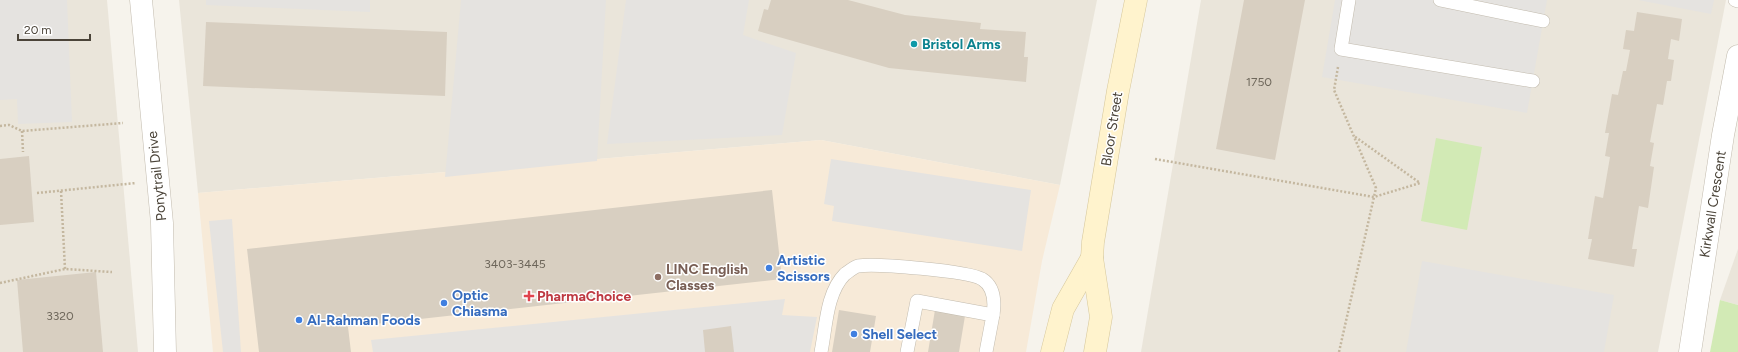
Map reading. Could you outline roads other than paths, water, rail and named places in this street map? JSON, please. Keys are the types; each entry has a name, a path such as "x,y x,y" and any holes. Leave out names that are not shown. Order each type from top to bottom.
{"main road":[{"name":"Bloor Street","path":"1095,352 1101,317 1092,258 1118,91 1136,0"},
{"name":"Bloor Street","path":"1052,352 1063,309 1092,258"}],"street":[{"name":"Ponytrail Drive","path":"141,0 162,223 165,352"},
{"name":"Kirkwall Crescent","path":"1690,352 1730,137 1738,56"}],"lane":[{"path":"1349,0 1341,49 1533,81"},
{"path":"1440,0 1543,21"},
{"path":"821,352 831,299 835,288 845,274 856,267 876,264 981,279 992,290 995,300 986,352"},
{"path":"907,352 917,301 993,314"}],"place":[{"name":"Bristol Arms","path":"914,44"},
{"name":"Artistic Scissors","path":"769,268"},
{"name":"LINC English Classes","path":"658,277"},
{"name":"PharmaChoice","path":"529,296"},
{"name":"Optic Chiasma","path":"444,303"},
{"name":"Al-Rahman Foods","path":"299,320"},
{"name":"Shell Select","path":"854,334"}]}
